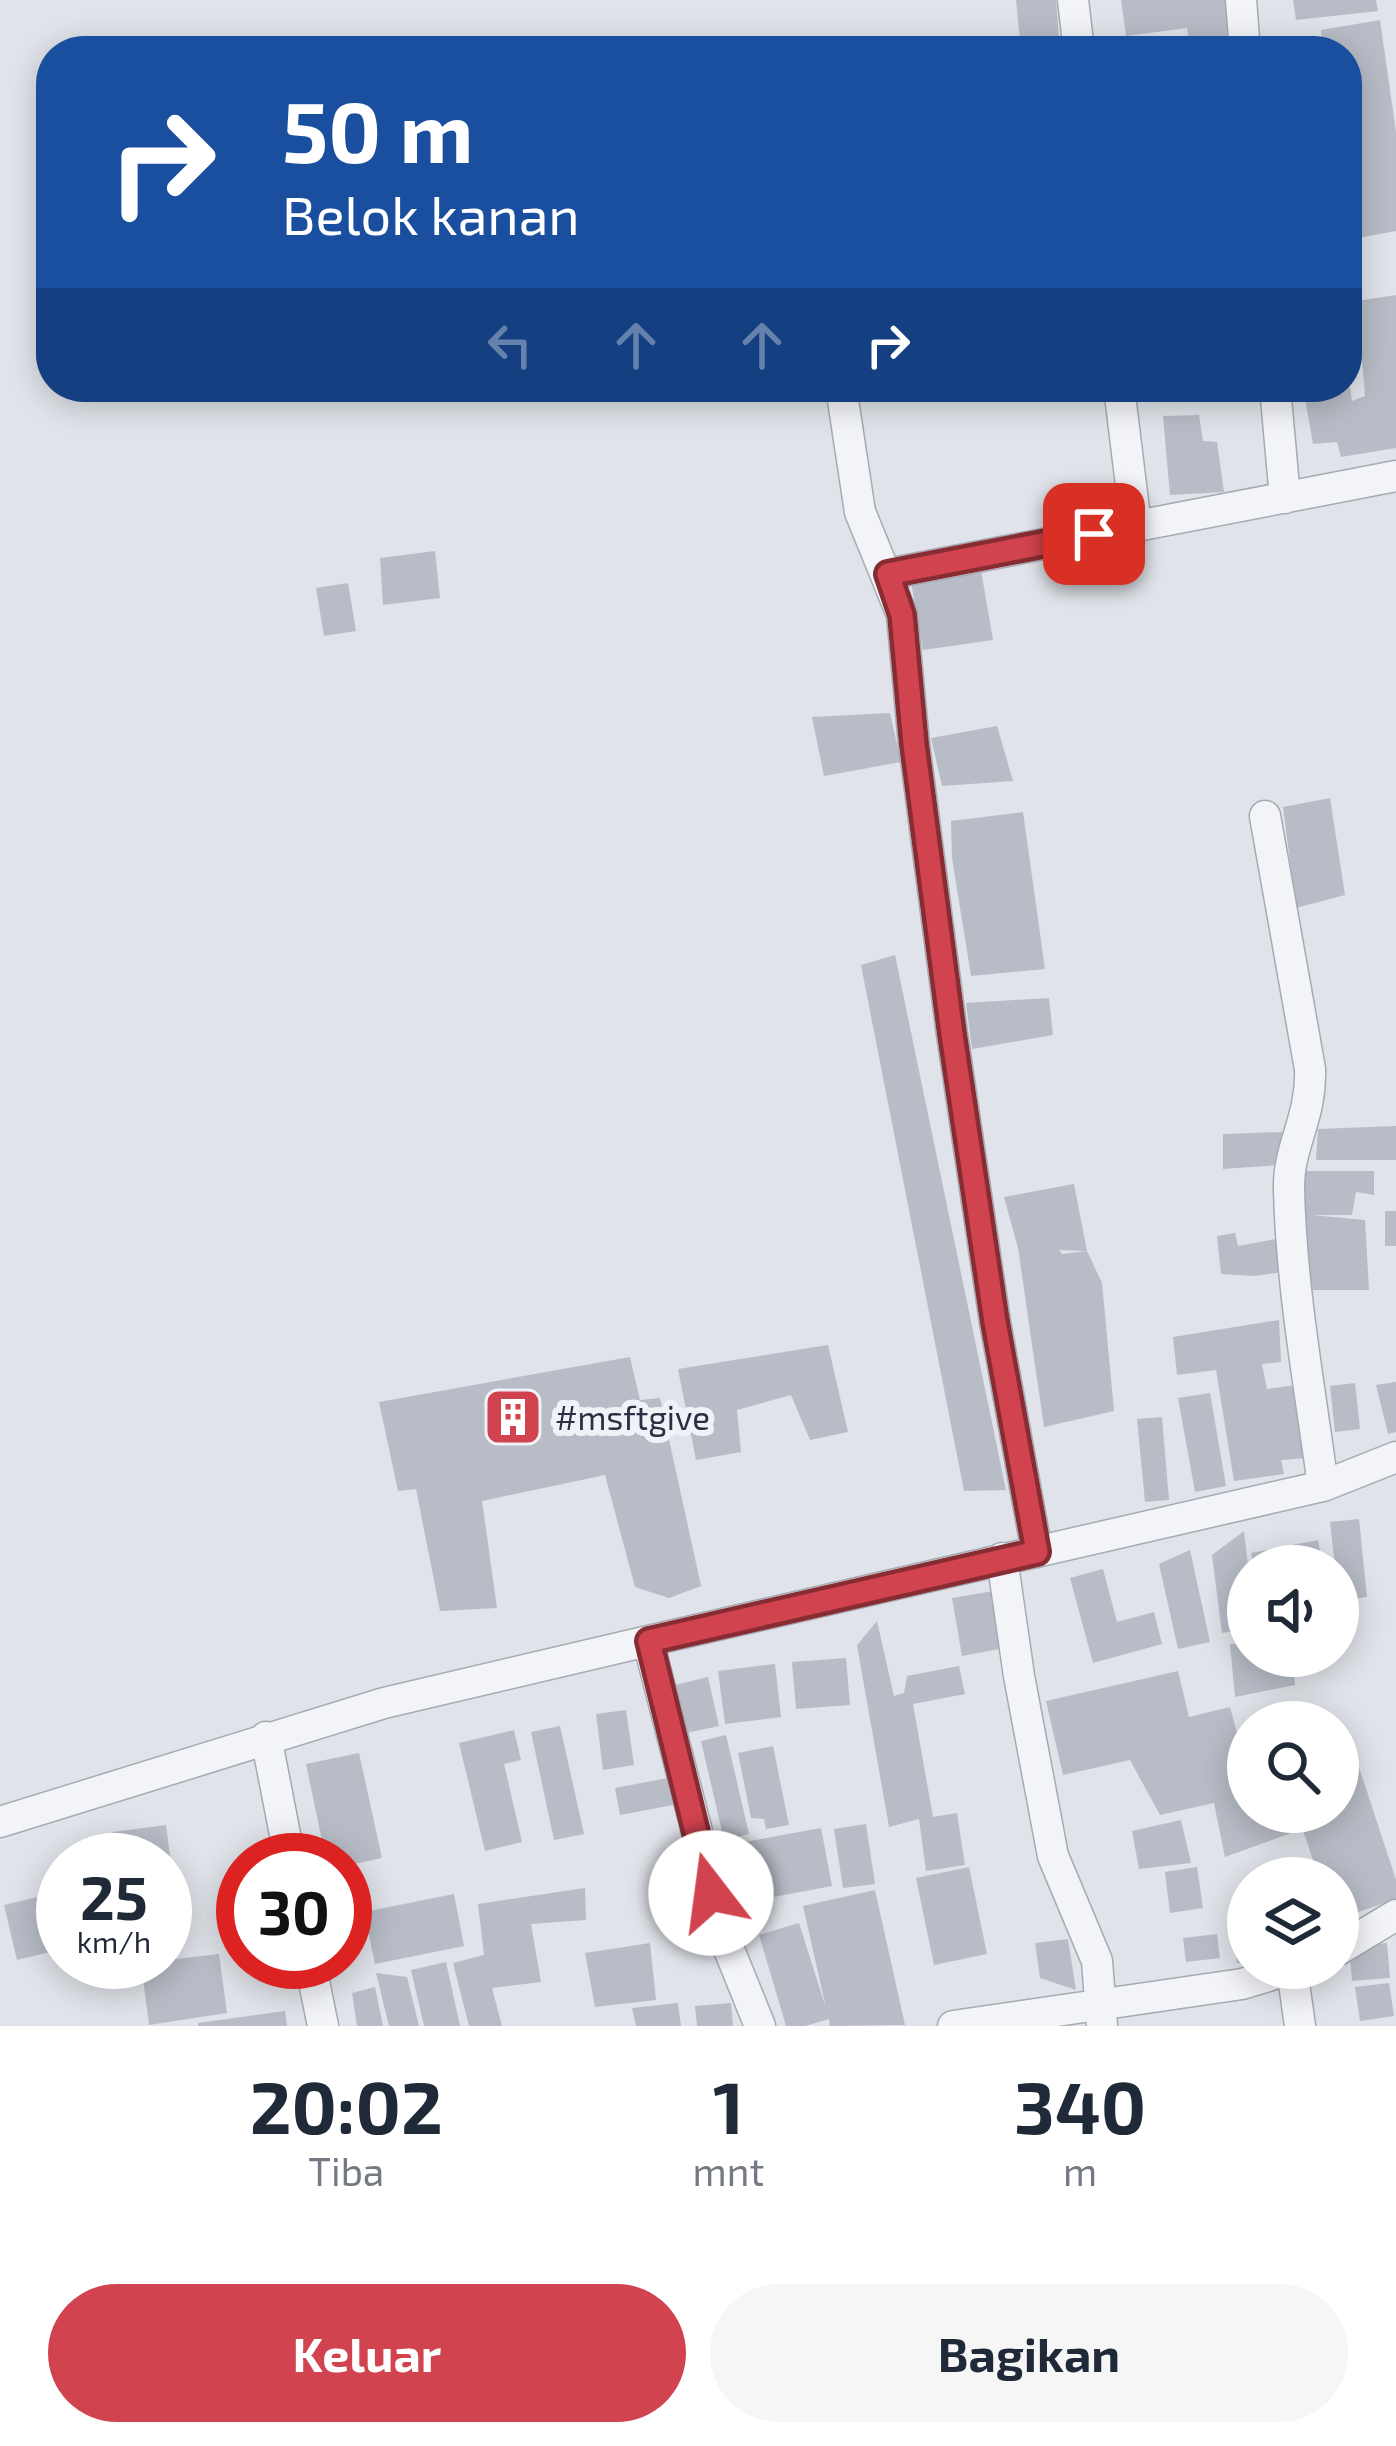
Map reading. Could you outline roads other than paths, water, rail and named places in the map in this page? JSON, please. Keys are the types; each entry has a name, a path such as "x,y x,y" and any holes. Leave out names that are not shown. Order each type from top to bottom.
{"street":[{"path":"1073,0 1077,36"},
{"path":"1241,0 1244,36"},
{"path":"844,402 860,512 902,615 959,1078 995,1322 1037,1552"},
{"path":"1121,402 1136,526"},
{"path":"1276,402 1285,498"},
{"path":"888,574 1396,476"},
{"path":"1265,816 1310,1069 1311,1096 1288,1184 1323,1486"},
{"path":"0,1822 384,1703 1323,1486 1396,1456"},
{"path":"1002,1558 1053,1856 1097,1961 1101,2016"},
{"path":"649,1641 711,1893 760,2026"},
{"path":"266,1737 285,1833"},
{"path":"1359,1937 1396,1915"},
{"path":"953,2026 1101,2016 1227,1987"},
{"path":"315,1989 322,2026"},
{"path":"1296,1989 1300,2026"}],"place":[{"name":"#msftgive","path":"513,1417"}]}
